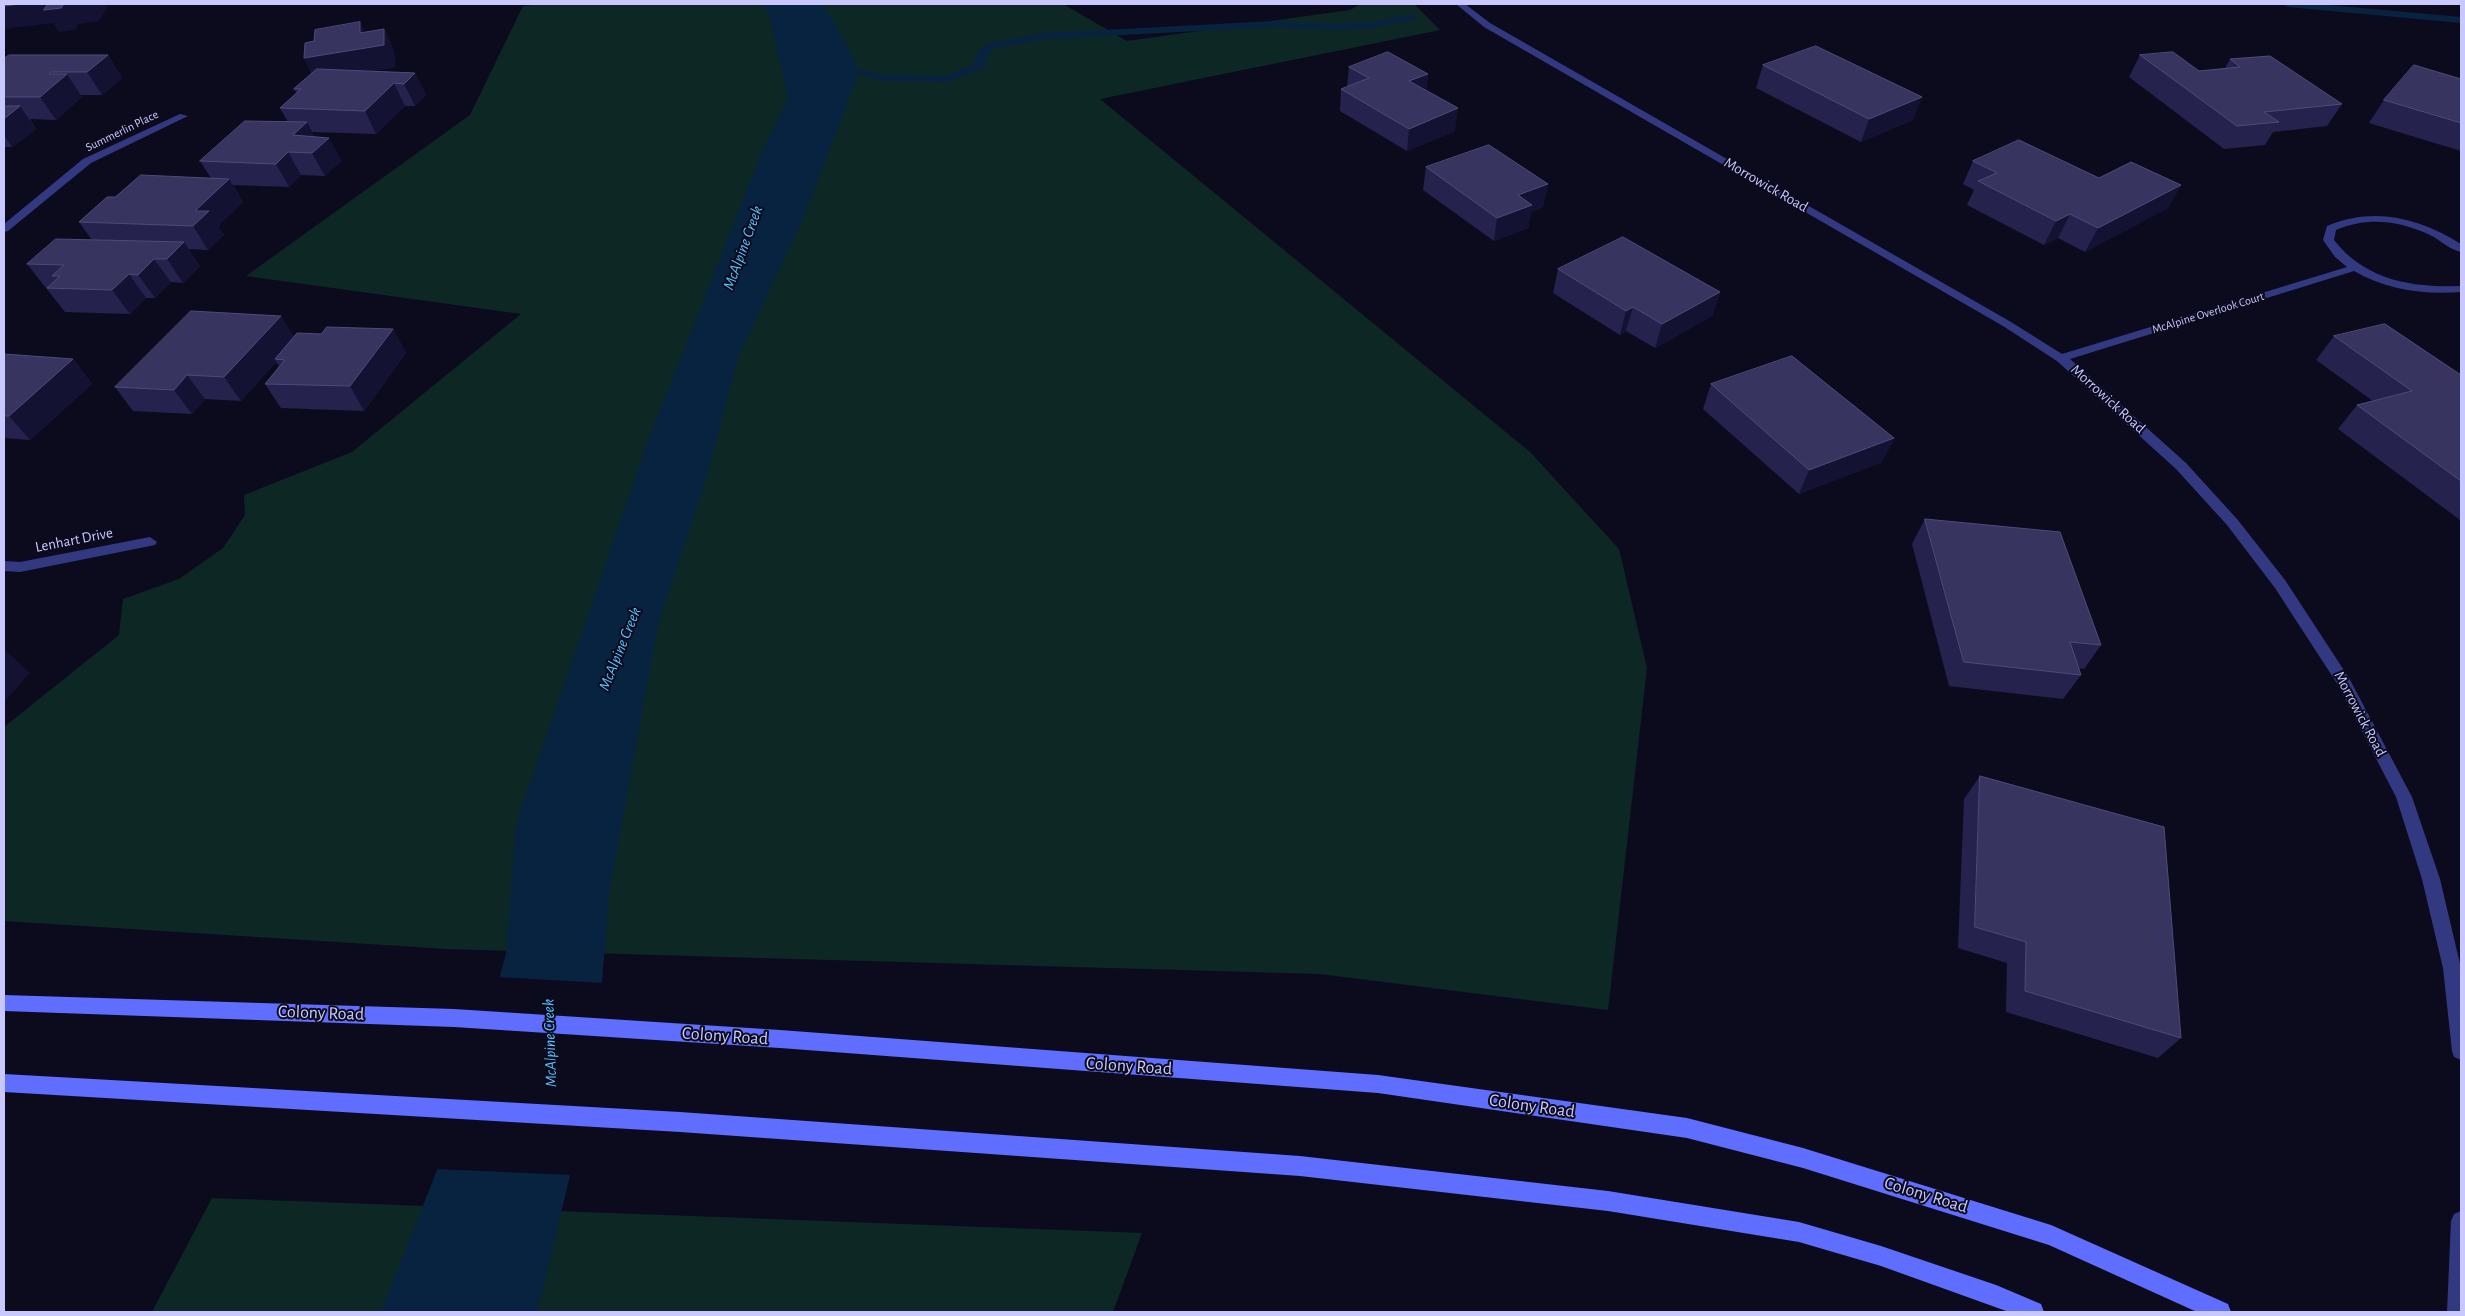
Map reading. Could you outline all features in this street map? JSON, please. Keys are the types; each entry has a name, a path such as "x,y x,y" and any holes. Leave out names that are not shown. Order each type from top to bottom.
{"main road":[{"name":"Colony Road","path":"4,1003 165,1007 484,1020 780,1039 1378,1084 1686,1128 1802,1158 2052,1235 2220,1312"},
{"path":"4,1083 680,1122 1300,1166 1608,1202 1799,1232 1882,1256 1996,1296 2033,1312"}],"street":[{"name":"Morrowick Road","path":"1460,4 1487,25 2007,324 2062,358 2181,466 2232,522 2280,584 2344,682 2404,797 2431,879 2452,968 2461,1051"},
{"name":"Summerlin Place","path":"4,229 88,162 182,116"},
{"path":"2461,249 2447,239 2421,228 2392,220 2363,218 2344,220 2331,228 2328,240 2336,254 2354,268 2381,280 2411,288 2440,291 2461,288"},
{"name":"McAlpine Overlook Court","path":"2062,358 2354,268"},
{"name":"Lenhart Drive","path":"4,566 20,567 150,542"},
{"path":"2458,1312 2461,1221"}],"green space":[{"path":"543,4 1063,4 1127,41 1350,10 1361,4 1414,4 1440,30 1100,99 1530,452 1619,549 1647,668 1608,1010 1320,974 447,949 4,921 4,727 119,635 123,599 179,579 223,548 245,515 244,495 352,452 521,314 246,276 470,115 523,6"},
{"path":"212,1198 1142,1233 1113,1312 152,1312"}],"water":[{"name":"McAlpine Creek","path":"760,4 822,4 844,39 859,72 803,219 738,357 705,483 658,625 609,894 595,1071 537,1312 381,1312 473,1079 506,953 516,824 648,441 760,157 788,98 769,14"}],"pier":[{"path":"497,977 605,983 598,1071 573,1175 435,1169 471,1078"}],"building":[{"path":"4,4 20,4 4,6"},
{"path":"48,4 64,4 61,8 44,10"},
{"path":"360,22 360,33 384,29 384,45 304,58 305,43 314,41 315,30"},
{"path":"1816,46 1922,97 1869,119 1763,65"},
{"path":"1388,52 1428,74 1409,81 1458,108 1409,129 1341,89 1369,78 1349,67"},
{"path":"2173,52 2199,71 2240,67 2230,59 2270,56 2342,104 2264,112 2279,122 2237,126 2140,55"},
{"path":"9,55 108,55 87,72 51,72 49,74 67,74 40,97 4,97 4,59"},
{"path":"2414,65 2461,79 2461,123 2384,100"},
{"path":"317,69 415,73 404,84 394,83 365,111 280,108 301,89 294,89"},
{"path":"4,106 20,106 4,119"},
{"path":"245,121 307,122 293,135 329,138 312,153 288,152 276,164 200,161"},
{"path":"2019,140 2099,178 2131,162 2181,185 2098,228 2070,214 2056,221 1978,181 1997,173 1973,161"},
{"path":"1489,145 1548,184 1518,195 1532,205 1497,218 1426,167"},
{"path":"141,175 229,179 195,211 209,211 193,226 79,222 107,197 115,197"},
{"path":"1623,237 1720,292 1662,324 1633,307 1626,311 1558,269"},
{"path":"56,239 184,242 167,259 154,259 138,275 129,274 112,290 47,288 60,276 52,276 64,265 27,264"},
{"path":"191,311 281,316 224,377 187,375 174,390 115,387"},
{"path":"2385,324 2461,375 2461,481 2357,405 2412,391 2334,336"},
{"path":"327,327 393,329 350,386 265,384 285,360 275,359 297,333 321,334"},
{"path":"4,354 73,359 9,416 4,416"},
{"path":"1792,356 1894,438 1809,470 1711,384"},
{"path":"1925,519 2060,532 2101,645 2070,642 2081,675 1964,662"},
{"path":"1980,776 2164,827 2181,1038 2025,991 2026,942 1975,927"}],"waterway":[{"path":"2288,4 2461,20"},
{"path":"836,66 882,78 946,79 978,67 985,49 997,44 1047,36 1274,24 1334,27 1373,25 1412,17"}]}
